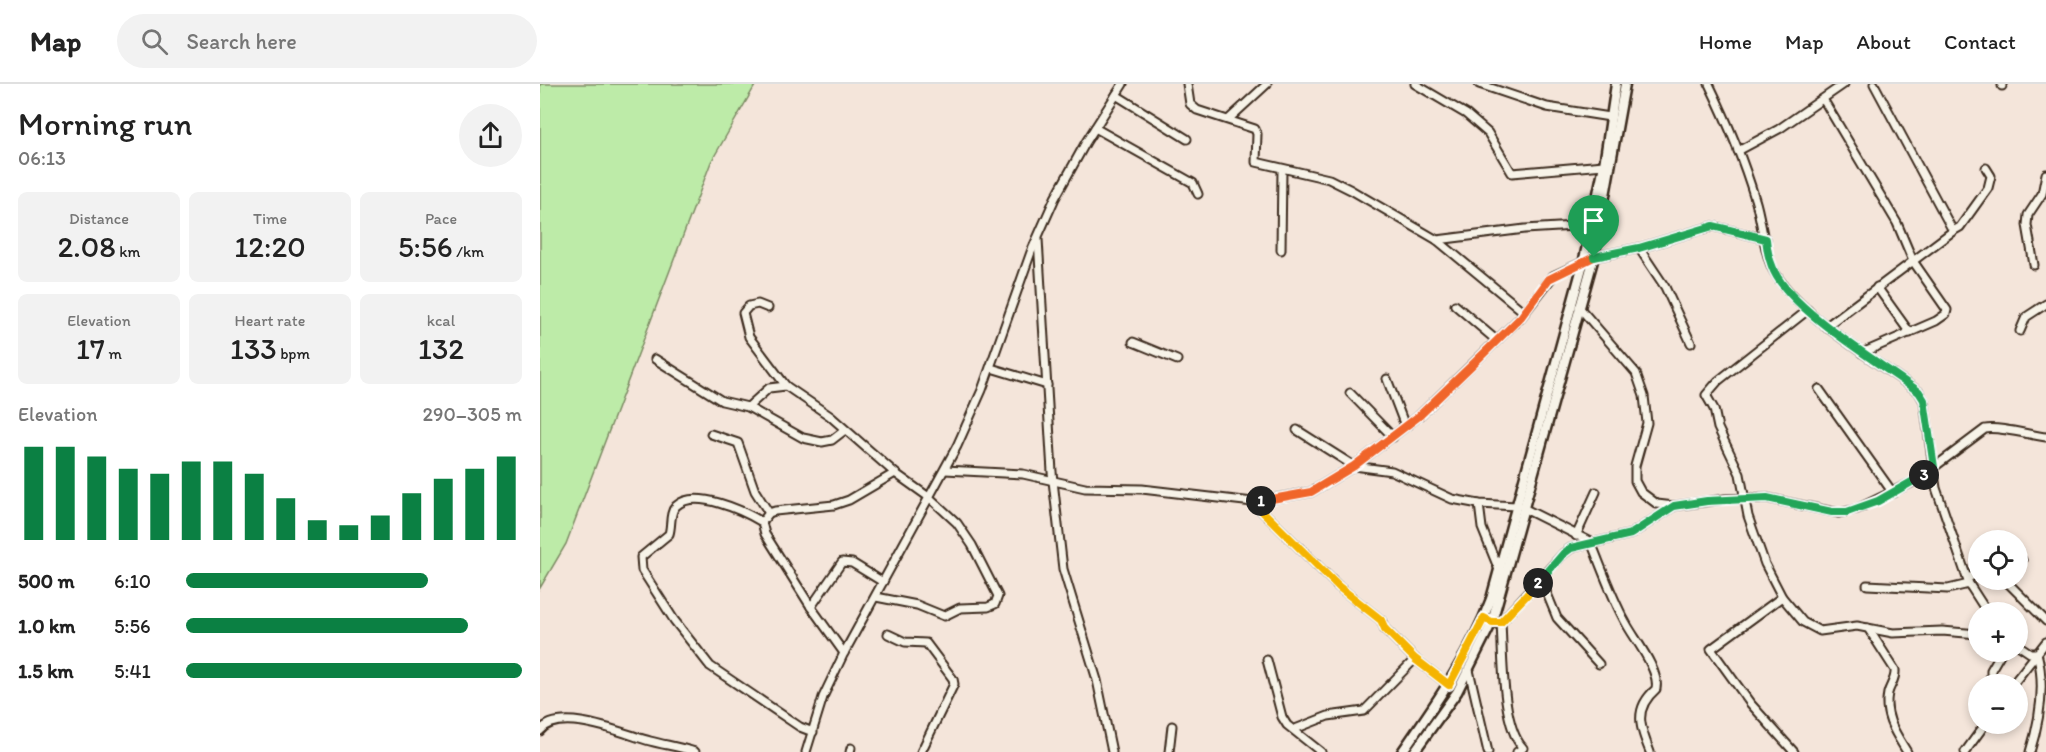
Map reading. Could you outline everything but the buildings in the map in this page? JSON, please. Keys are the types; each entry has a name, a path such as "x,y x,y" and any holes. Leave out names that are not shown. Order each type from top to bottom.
{"street":[{"path":"806,752 823,697 844,653 945,470 991,368 1038,237 1055,198 1123,84"},
{"path":"1186,84 1192,107 1257,131 1256,162 1336,182 1437,240 1524,312"},
{"path":"1229,119 1267,84"},
{"path":"1415,84 1466,114 1488,133 1512,174 1604,165"},
{"path":"1479,84 1546,107 1611,117"},
{"path":"1414,752 1469,670 1492,621 1583,264 1604,165 1616,84"},
{"path":"1517,752 1523,748 1515,740 1492,621 1499,570 1521,507 1594,257 1625,84"},
{"path":"1709,84 1738,151 1766,239 1774,273 1808,310 1862,353 1919,392 1924,400 1936,488 1968,581 1948,589 1867,585"},
{"path":"1738,151 1779,129 1844,84"},
{"path":"1874,84 1953,231"},
{"path":"1116,95 1187,139"},
{"path":"1822,99 1897,223 1913,261 1947,310 1943,317 1862,353"},
{"path":"1095,128 1193,183 1198,194"},
{"path":"1828,325 1877,286 1960,227 1988,188 1991,176 1986,168"},
{"path":"1281,250 1282,170"},
{"path":"2034,265 2027,225 2028,215 2044,194 2046,174"},
{"path":"1437,240 1525,229 1592,225"},
{"path":"945,470 1023,474 1055,483 1086,488 1120,491 1142,489 1253,502 1311,492 1354,466 1393,437 1524,312 1549,279 1594,257 1639,248 1713,226 1766,239"},
{"path":"1038,237 1047,385 1063,569 1097,680 1112,752"},
{"path":"1639,248 1665,287 1691,343"},
{"path":"1877,286 1910,333"},
{"path":"768,308 758,304 749,306 743,314 743,322 749,337 774,372 786,386 930,498 957,523 972,545 998,596 995,604 988,607 960,608 944,616 917,605 876,597"},
{"path":"2020,331 2026,317 2046,304"},
{"path":"1455,305 1496,340"},
{"path":"1579,307 1624,357 1636,373 1641,385 1647,423 1635,466 1635,480 1641,492 1657,504 1674,506 1745,499 1778,500 1839,513 1857,509 1893,493 1934,467 1960,445 1990,428 2046,437"},
{"path":"1808,310 1718,381 1706,395 1735,462 1748,516 1765,564 1782,597 1811,628 1827,631 1846,627 1893,633 1942,631 1968,633"},
{"path":"1133,342 1177,360"},
{"path":"655,359 722,401 748,407 816,442 832,440 845,430"},
{"path":"991,368 1047,385"},
{"path":"748,407 769,388 774,372"},
{"path":"1387,379 1405,426"},
{"path":"769,388 786,386"},
{"path":"1819,389 1893,493"},
{"path":"1350,393 1393,437"},
{"path":"1297,430 1354,466 1392,471 1452,499 1479,504 1521,507 1591,542 1627,625 1639,642 1657,686 1638,715 1640,728 1650,752"},
{"path":"711,434 738,443 755,491 769,513"},
{"path":"762,522 769,513 790,507 834,506 849,500 895,473"},
{"path":"1576,536 1596,492"},
{"path":"813,732 800,727 710,666 674,620 642,570 641,556 669,534 672,512 681,503 702,501 728,505 762,522 765,534 811,608 844,653"},
{"path":"1253,502 1339,587 1381,620 1385,629 1415,659 1449,685"},
{"path":"1479,504 1482,528 1499,570"},
{"path":"1402,752 1492,621 1541,579 1563,554 1591,542 1606,541 1631,534 1674,506"},
{"path":"811,608 842,562 852,563 883,582"},
{"path":"1541,579 1557,618 1599,664"},
{"path":"2015,590 2046,621"},
{"path":"1782,597 1711,649 1750,703 1794,752"},
{"path":"1868,628 1895,670 1888,694 1890,722 1907,752"},
{"path":"888,634 905,642 926,643 953,679 954,684 921,752"},
{"path":"2021,674 2046,642"},
{"path":"2028,652 2037,653"},
{"path":"2030,752 2045,705 2043,673 2037,653"},
{"path":"1295,729 1328,716 1364,711 1415,659"},
{"path":"1267,660 1282,717 1287,725 1295,729 1321,752"},
{"path":"1469,670 1488,752"},
{"path":"540,731 550,723 571,721 601,726 695,752"},
{"path":"1169,752 1172,726"},
{"path":"1965,752 1978,734"}],"green space":[{"path":"540,84 756,84 711,162 566,544 540,588"}],"route":[{"path":"1713,226 1724,226 1766,239 1774,273 1808,310 1864,355 1919,392 1924,400 1934,467 1907,486 1857,509 1839,513 1767,498 1707,501 1674,506 1631,534 1606,541 1580,544 1571,548 1555,562 1501,622 1492,622 1484,618 1449,685 1415,659 1385,629 1381,620 1339,587 1253,502 1281,499 1317,490 1354,466 1419,416 1521,317 1549,279 1594,257 1639,248 1713,226"}]}
